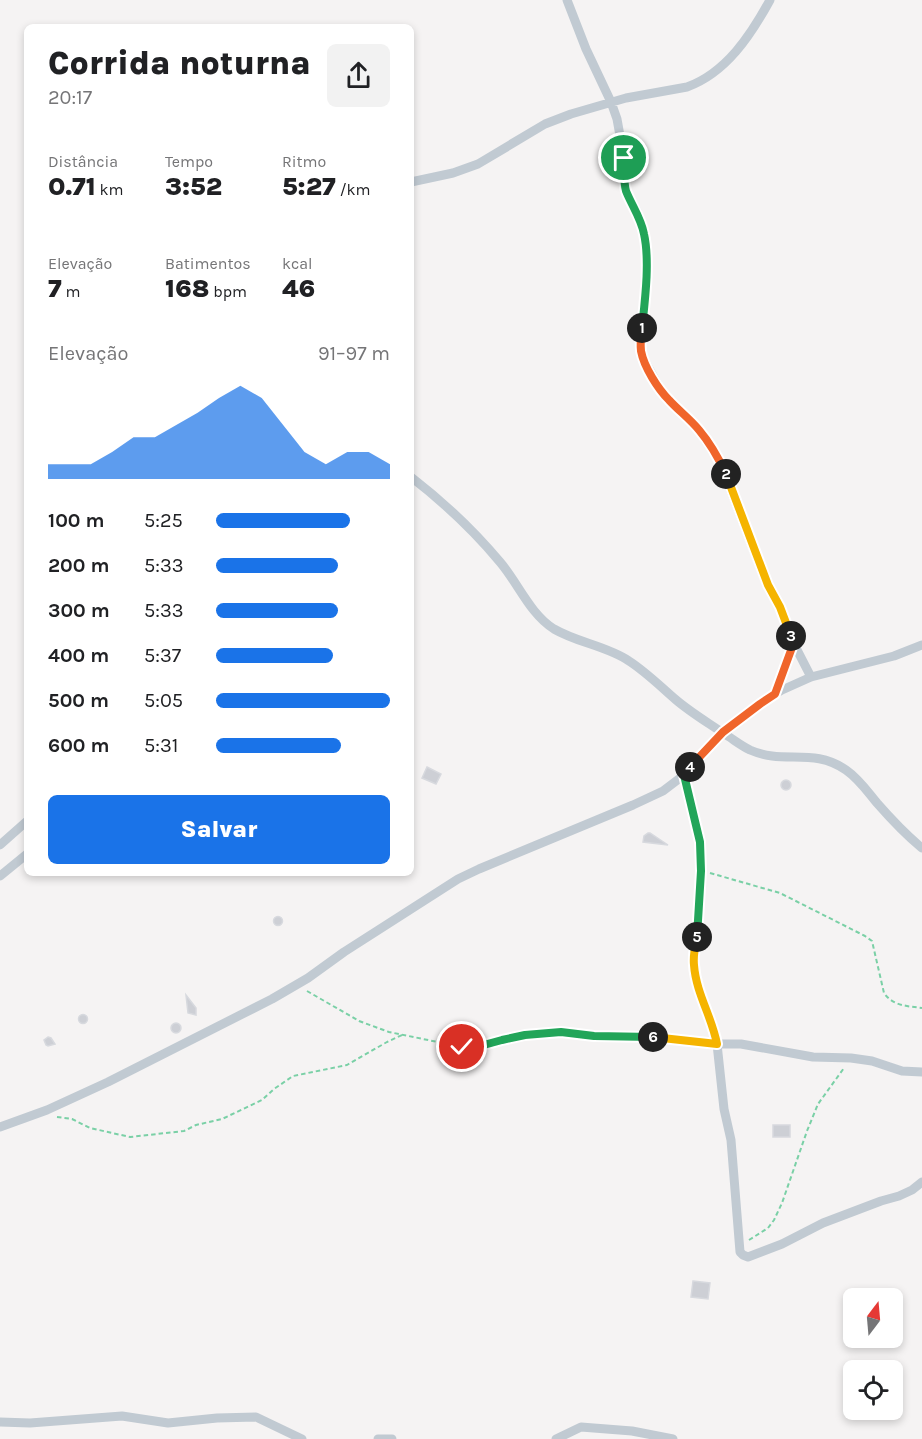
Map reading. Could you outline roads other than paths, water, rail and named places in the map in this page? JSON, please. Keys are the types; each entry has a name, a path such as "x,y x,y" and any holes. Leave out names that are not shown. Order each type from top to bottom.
{"street":[{"path":"567,0 617,120 624,158 624,182 645,236 644,310 640,340 643,358 662,392 697,428 720,462 768,585 812,677"},
{"path":"414,181 453,173 478,164 545,124 570,114 626,98 687,87 705,79 724,65 762,15 770,0"},
{"path":"414,480 458,518 500,562 540,617 553,628 623,657 675,699 740,745 765,755 832,761 860,781 905,834 922,848"},
{"path":"775,694 794,642"},
{"path":"0,1127 47,1110 108,1082 272,999 458,879 663,791 684,775 723,732 782,690 812,677 894,656 922,645"},
{"path":"684,775 700,842 701,871 694,964 697,983 717,1044 724,1109 731,1140 740,1252 748,1257 782,1245 823,1223 899,1196 922,1182"},
{"path":"0,845 24,824"},
{"path":"0,876 24,856"},
{"path":"717,1044 741,1044 813,1057 851,1058 872,1061 902,1071 922,1072"},
{"path":"0,1422 30,1423 122,1416 168,1423 256,1417 302,1439"},
{"path":"556,1439 581,1427 632,1431 673,1439"},
{"path":"378,1439 392,1439"}]}
